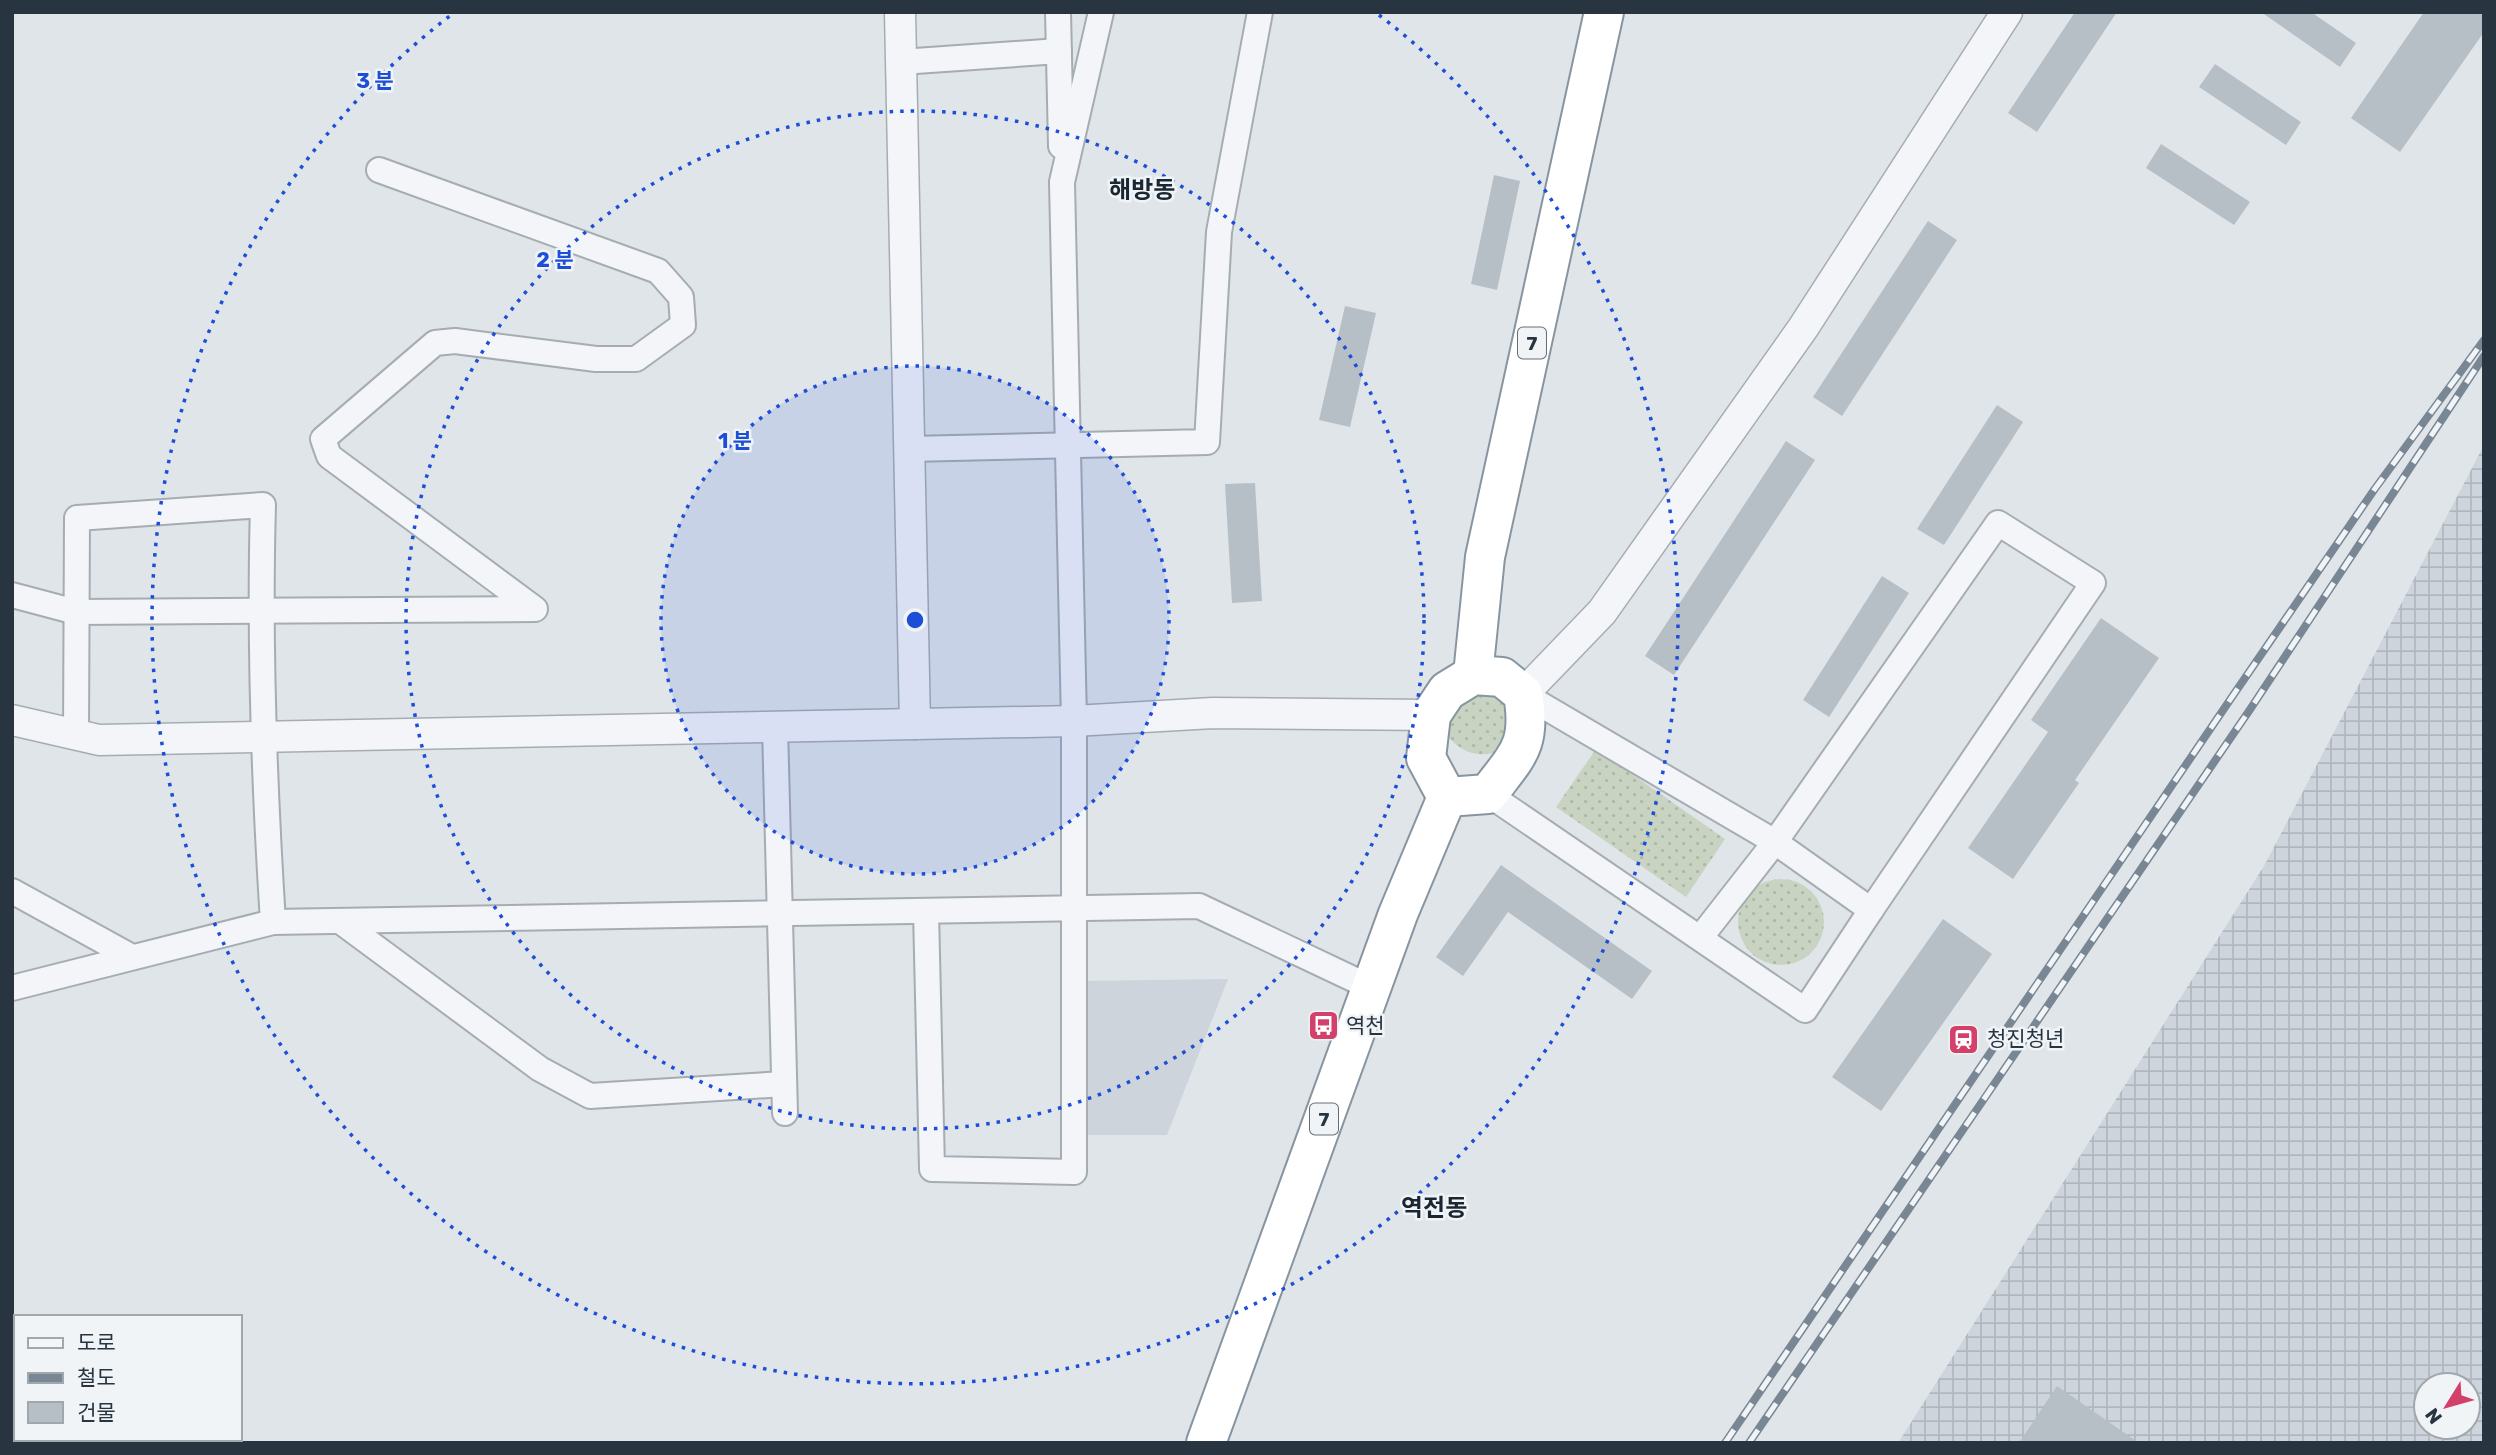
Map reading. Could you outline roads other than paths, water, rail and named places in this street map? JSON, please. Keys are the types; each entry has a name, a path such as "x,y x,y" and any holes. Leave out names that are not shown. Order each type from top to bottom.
{"highway":[{"name":"7","path":"1473,675 1485,557 1604,12"},
{"path":"1473,675 1502,677 1523,694 1528,720 1524,745 1488,794 1447,797 1426,758 1431,715 1447,691 1473,675"},
{"name":"7","path":"1206,1443 1398,914 1447,797"}],"street":[{"path":"900,12 915,724"},
{"path":"926,911 932,1169 1074,1172 1074,722 1058,12"},
{"path":"1062,182 1101,12"},
{"path":"909,449 1208,442 1219,232 1260,12"},
{"path":"1871,910 1775,842 1523,694 1602,612 1804,328 2007,12"},
{"path":"901,62 1059,51"},
{"path":"12,595 76,612 535,609 329,456 323,439 435,343 455,341 596,359 636,359 683,325 681,297 659,271 379,170"},
{"path":"76,735 77,518 263,505 260,611 262,737 273,922"},
{"path":"1488,794 1805,1010 2093,583 1998,523 1775,842 1700,938"},
{"path":"12,720 99,740 1074,722 1213,713 1431,715"},
{"path":"775,727 785,1113"},
{"path":"12,891 132,957"},
{"path":"12,987 273,922 1199,906 1372,988"},
{"path":"340,921 540,1069 590,1096 784,1084"}],"railway":[{"path":"1725,1443 2374,490 2484,340"},
{"path":"1749,1443 2251,708 2484,356"}],"place":[{"name":"역천","path":"1323,1026"},
{"name":"청진청년","path":"1964,1039"}],"district":[{"name":"해방동","path":"1142,190"},
{"name":"역전동","path":"1434,1208"}]}
